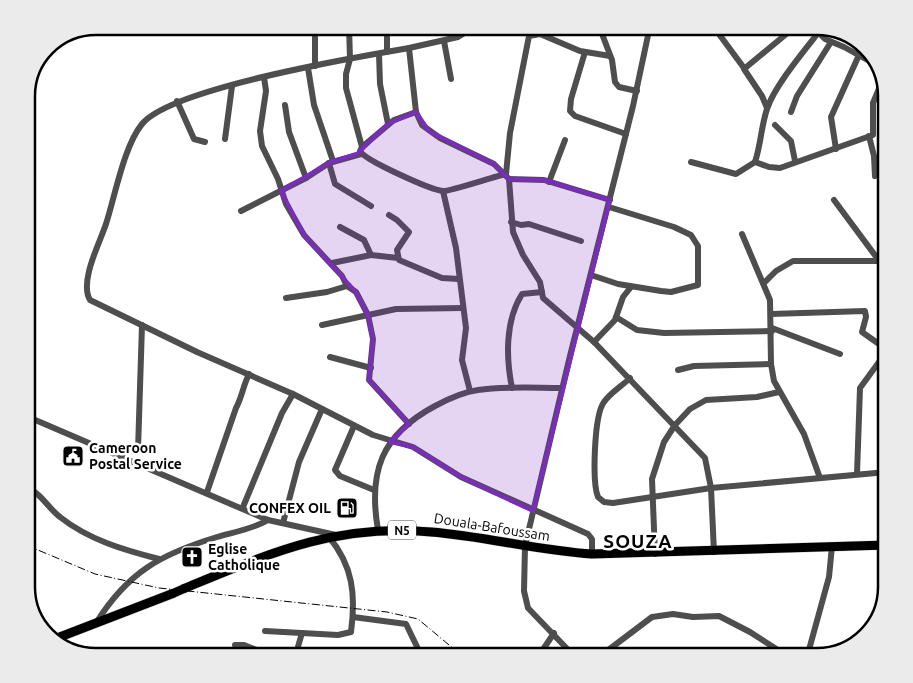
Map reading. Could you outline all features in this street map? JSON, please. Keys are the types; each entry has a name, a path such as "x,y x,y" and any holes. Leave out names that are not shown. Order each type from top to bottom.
{"highway":[{"name":"Douala-Bafoussam","path":"61,637 274,553 332,536 378,530 432,532 592,554 655,554 878,545"}],"street":[{"path":"314,35 311,67 314,105 331,162 335,184 371,206"},
{"path":"349,35 350,59 346,88 361,150 378,165 443,192 507,176 549,182 674,227 691,235 698,246 697,265 699,282 696,287 681,288 671,292 631,287 591,275"},
{"path":"387,35 387,52"},
{"path":"460,35 444,41 264,77 177,102 145,120 136,132 86,289 90,300 152,331 293,394 354,426 390,442 412,447 461,477 590,535 592,539 592,554"},
{"path":"529,35 527,39 524,68 510,133 507,176 511,222 516,241 540,282 545,300 594,342 705,458 711,488 714,552"},
{"path":"543,35 585,52 610,56"},
{"path":"602,35 617,84 636,91"},
{"path":"567,648 528,608 524,591 525,546 562,388 626,134 648,35"},
{"path":"720,35 744,68 767,108"},
{"path":"744,68 785,35"},
{"path":"691,162 736,174 755,162 762,141 763,121 767,108 789,71 816,35"},
{"path":"821,35 864,57"},
{"path":"444,41 451,79"},
{"path":"791,112 797,96 831,42"},
{"path":"409,48 416,112 422,125 429,131 494,164 507,176"},
{"path":"585,52 571,99 570,111 575,116 626,134"},
{"path":"379,54 380,84 388,124"},
{"path":"836,148 831,117 859,55"},
{"path":"264,77 266,91 260,139 281,191 304,235 332,264 347,286 356,292 368,315 373,339 370,382 409,424"},
{"path":"225,139 232,86"},
{"path":"755,162 775,168 873,135 874,99 878,91"},
{"path":"177,102 194,139 205,142"},
{"path":"285,105 289,132 306,178"},
{"path":"241,211 306,178 331,162 361,150 388,124 416,112"},
{"path":"775,125 791,141 795,162"},
{"path":"869,136 874,156 875,176"},
{"path":"549,182 565,140"},
{"path":"443,192 454,237 466,337 462,360 470,391"},
{"path":"834,200 878,254"},
{"path":"388,215 397,220 409,232 397,250 398,258"},
{"path":"511,222 521,225 530,224 581,241"},
{"path":"340,227 364,240 371,255"},
{"path":"742,234 770,300 772,314 771,364 779,392 804,434 820,478"},
{"path":"332,264 371,255 398,258 438,276 459,279"},
{"path":"764,283 776,271 793,261 878,261"},
{"path":"286,298 327,292 347,286"},
{"path":"594,342 616,317 623,297 631,287"},
{"path":"512,388 508,352 512,318 522,294 542,292"},
{"path":"322,325 407,309 463,308"},
{"path":"772,314 865,311 866,317 862,332 878,344"},
{"path":"616,317 632,328 644,331 692,334 772,329 840,354"},
{"path":"138,450 142,325"},
{"path":"143,335 152,331"},
{"path":"330,357 371,368"},
{"path":"857,474 860,388 878,362"},
{"path":"678,370 694,366 771,364"},
{"path":"207,492 236,408 242,397 248,374"},
{"path":"630,378 603,403 597,434 595,490 601,500 610,503 711,488 878,473"},
{"path":"378,530 374,490 381,457 390,442 427,410 470,391 512,388 562,388"},
{"path":"655,554 652,483 656,463 664,442 675,425 690,409 706,400 757,397 779,392"},
{"path":"243,507 282,413 293,394"},
{"path":"283,523 299,462 322,409"},
{"path":"35,420 243,507 268,520 332,536 342,554 354,590 351,632 338,635 265,631"},
{"path":"354,426 335,470 340,476 374,490"},
{"path":"35,492 64,520 108,544 159,559"},
{"path":"95,624 116,594 139,572 159,559 181,548 258,525 268,520"},
{"path":"809,648 829,577 832,546"},
{"path":"611,648 652,617 673,614 693,617 719,616 750,632 772,648"},
{"path":"353,617 406,624 418,648"},
{"path":"544,648 554,633"},
{"path":"298,648 302,634"},
{"path":"235,645 250,648"}],"highlighted area":[{"path":"416,112 429,131 494,164 509,179 544,180 610,200 533,511 461,477 413,447 390,442 409,424 369,380 373,339 368,315 356,292 304,235 281,191 331,162 357,154 388,124"}],"railway":[{"path":"35,549 95,574 159,588 387,612 418,619 453,648"}],"place":[{"name":"Cameroon Postal Service","path":"73,456"},
{"name":"CONFEX OIL","path":"347,508"},
{"name":"Eglise Catholique","path":"192,557"}],"district":[{"name":"SOUZA","path":"638,541"}]}
